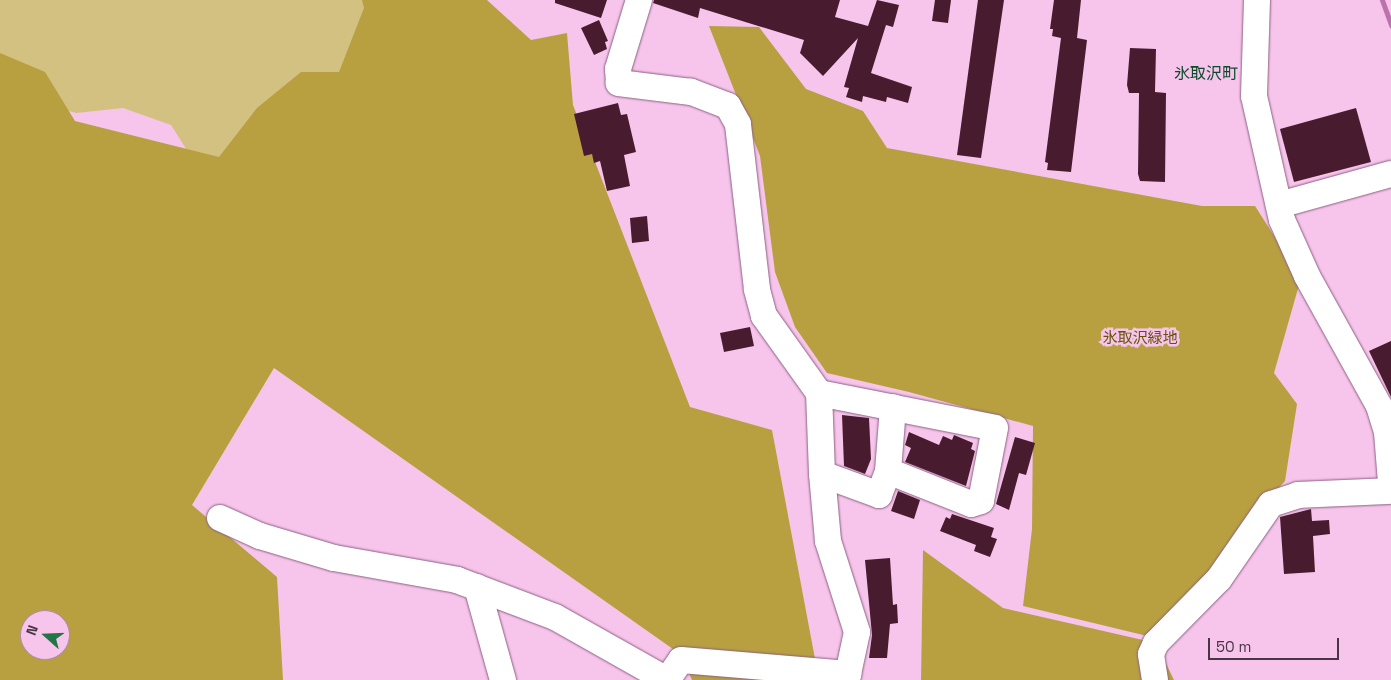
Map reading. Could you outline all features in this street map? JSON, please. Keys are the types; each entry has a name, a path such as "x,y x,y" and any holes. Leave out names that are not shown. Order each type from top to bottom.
{"street":[{"path":"220,518 260,536 334,558 457,580 477,587 555,617 667,680 681,660 848,674 857,632 828,541 822,474 819,393 764,316 757,289 744,158 738,124 728,106 691,92 619,83 618,69 639,0"},
{"path":"1257,0 1254,96 1282,220 1307,276 1379,406 1387,432 1391,483"},
{"path":"1279,206 1391,174"},
{"path":"819,393 995,428 981,501 971,504 888,471"},
{"path":"822,474 879,495 888,471 893,408"},
{"path":"1155,680 1151,654 1156,643 1219,579 1271,504 1298,495 1391,491"},
{"path":"477,587 503,680"}],"shaded area":[{"path":"0,0 372,0 386,41 224,167 190,155 171,125 123,108 76,113 29,100 0,58"}],"green space":[{"path":"362,0 487,0 531,40 567,33 573,105 690,407 772,430 819,680 692,680 680,654 274,368 192,505 277,577 283,680 0,680 0,53 45,72 75,121 219,157 257,108 301,72 339,72 364,8"},
{"name":"氷取沢緑地","path":"709,26 759,27 806,89 863,111 887,148 1202,206 1255,206 1301,278 1274,373 1297,404 1285,481 1224,549 1168,641 1023,606 1032,529 1033,426 909,392 827,373 795,327 775,272 760,156"},
{"path":"923,550 1003,608 1156,643 1174,680 921,680"}],"building":[{"path":"555,0 607,0 601,18 555,3"},
{"path":"654,0 840,0 835,17 868,26 877,0 899,5 893,27 886,25 871,73 912,87 908,103 887,97 886,102 863,96 862,102 846,97 849,88 844,87 858,38 823,76 800,53 804,40 700,8 698,18 653,3"},
{"path":"935,0 951,0 948,23 932,21"},
{"path":"978,0 1004,0 981,158 957,155"},
{"path":"1054,0 1081,0 1077,38 1087,40 1071,172 1047,170 1048,163 1045,162 1061,38 1052,36 1053,29 1050,29"},
{"path":"599,20 608,41 605,42 607,49 594,55 581,28"},
{"path":"1130,48 1156,49 1155,92 1166,93 1165,182 1140,181 1138,174 1139,93 1129,93 1127,85"},
{"path":"618,103 621,115 627,114 636,152 624,155 630,186 607,191 600,161 594,163 592,154 584,156 574,114"},
{"path":"1356,108 1371,162 1294,182 1280,129"},
{"path":"647,216 649,241 632,243 630,218"},
{"path":"750,327 754,346 724,352 720,333"},
{"path":"1391,341 1391,397 1369,351"},
{"path":"842,415 869,418 871,459 865,474 844,466"},
{"path":"909,432 939,445 943,436 952,440 954,435 973,443 971,449 975,451 966,486 905,462 911,448 905,445"},
{"path":"1015,437 1035,443 1026,475 1019,473 1009,510 996,504"},
{"path":"898,491 920,500 914,519 891,511"},
{"path":"1311,509 1312,521 1329,520 1330,534 1313,536 1315,572 1284,574 1280,517"},
{"path":"952,514 994,528 991,537 997,539 990,557 974,551 976,545 940,531 946,517 950,519"},
{"path":"890,558 893,605 897,604 898,623 890,624 887,658 869,658 872,635 865,560"}],"waterway":[{"path":"1382,0 1391,25"}],"district":[{"name":"氷取沢町","path":"1206,74"}]}
